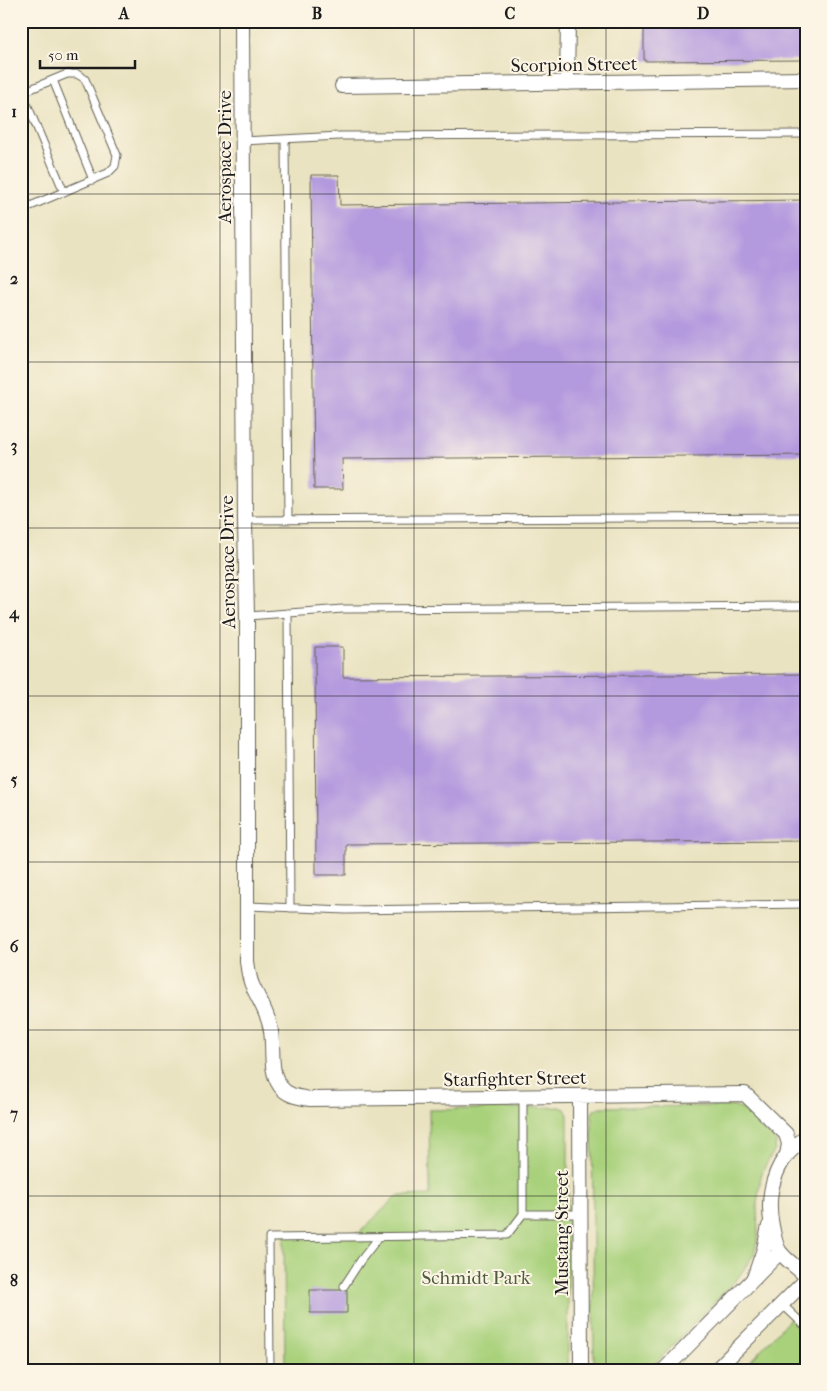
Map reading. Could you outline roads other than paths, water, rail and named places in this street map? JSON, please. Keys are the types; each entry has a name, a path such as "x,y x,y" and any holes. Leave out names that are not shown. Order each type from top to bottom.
{"street":[{"name":"Aerospace Drive","path":"242,21 247,616 247,961 252,986 271,1026 276,1080 286,1093"},
{"path":"567,83 568,21"},
{"name":"Scorpion Street","path":"342,86 806,80"},
{"name":"Starfighter Street","path":"286,1093 294,1097 310,1099 745,1094 786,1134 789,1144 787,1155"},
{"name":"Mustang Street","path":"580,1096 581,1370"},
{"path":"753,1279 765,1243 774,1180 787,1155 806,1137"},
{"path":"770,1218 780,1252 806,1276"},
{"path":"664,1370 780,1252"},
{"path":"716,1370 806,1280"},
{"path":"782,1304 806,1293"}],"lane":[{"path":"21,210 93,180 108,173 115,166 116,155 85,79 77,74 67,74 22,92 64,192"},
{"path":"53,80 93,180"},
{"path":"242,141 340,136 806,134"},
{"path":"285,139 288,520"},
{"path":"245,520 806,517"},
{"path":"247,616 343,608 806,606"},
{"path":"288,612 290,908"},
{"path":"248,906 346,910 806,904"},
{"path":"270,1370 269,1238 507,1235 524,1214 523,1096"},
{"path":"524,1214 580,1214"},
{"path":"344,1286 379,1237"},
{"path":"782,1304 806,1327"}],"park label":[{"name":"Schmidt Park","path":"476,1277"}]}
